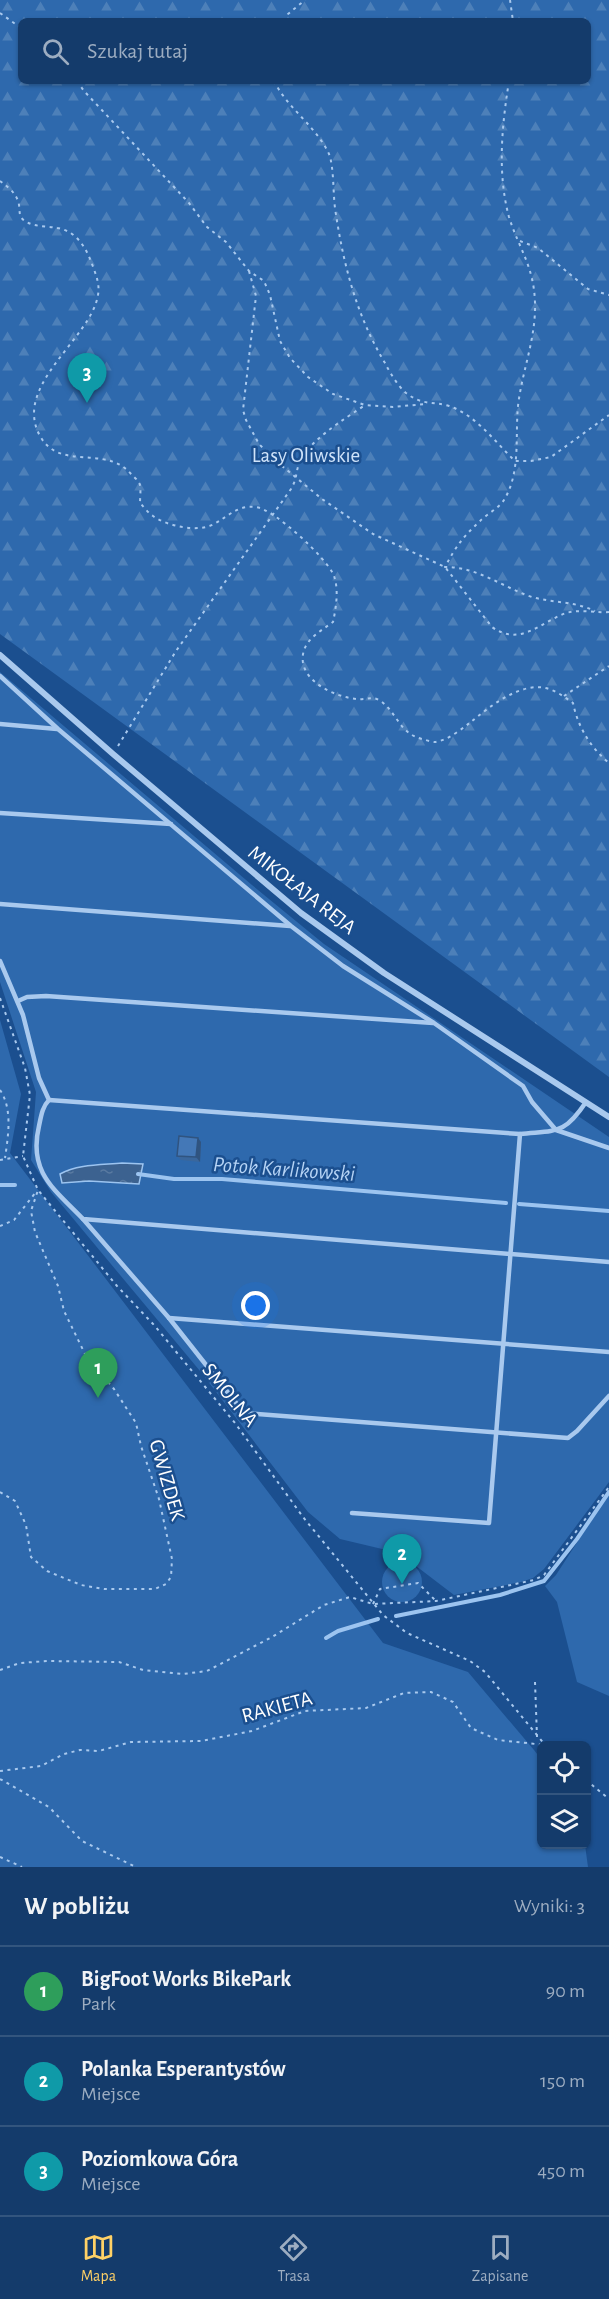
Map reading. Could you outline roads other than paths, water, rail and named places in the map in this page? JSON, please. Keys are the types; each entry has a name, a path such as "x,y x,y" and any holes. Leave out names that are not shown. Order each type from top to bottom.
{"street":[{"name":"MIKOŁAJA REJA","path":"0,656 301,913 384,973 609,1117"}],"lane":[{"path":"0,676 58,729 291,926 343,966 434,1023 524,1086 532,1102 556,1130 609,1148"},
{"path":"0,724 58,729"},
{"path":"0,813 171,825"},
{"path":"0,904 291,926"},
{"path":"0,961 18,1001 39,1078 49,1100"},
{"path":"18,1001 27,997 46,996 434,1023"},
{"path":"586,1102 570,1125 556,1130 520,1134 49,1100 44,1105 35,1151 37,1163 53,1187 169,1318 244,1413 568,1438 609,1396"},
{"path":"352,1513 489,1523 520,1134"},
{"path":"83,1219 609,1262"},
{"path":"169,1318 609,1352"}],"water":[{"path":"122,1163 143,1164 139,1184 89,1181 62,1183 60,1174 74,1168"}],"waterway":[{"name":"Potok Karlikowski","path":"138,1174 174,1179 222,1179 506,1203"},
{"name":"Potok Karlikowski","path":"0,1185 15,1185"},
{"name":"Potok Karlikowski","path":"519,1204 609,1211"},
{"path":"396,1616 500,1595 544,1581 577,1539 609,1492"},
{"path":"326,1638 338,1631 378,1619"}],"place":[{"name":"Poziomkowa Góra","path":"87,403"},
{"name":"BigFoot Works BikePark","path":"98,1398"},
{"name":"Polanka Esperantystów","path":"402,1584"}],"park label":[{"name":"Lasy Oliwskie","path":"306,455"}]}
